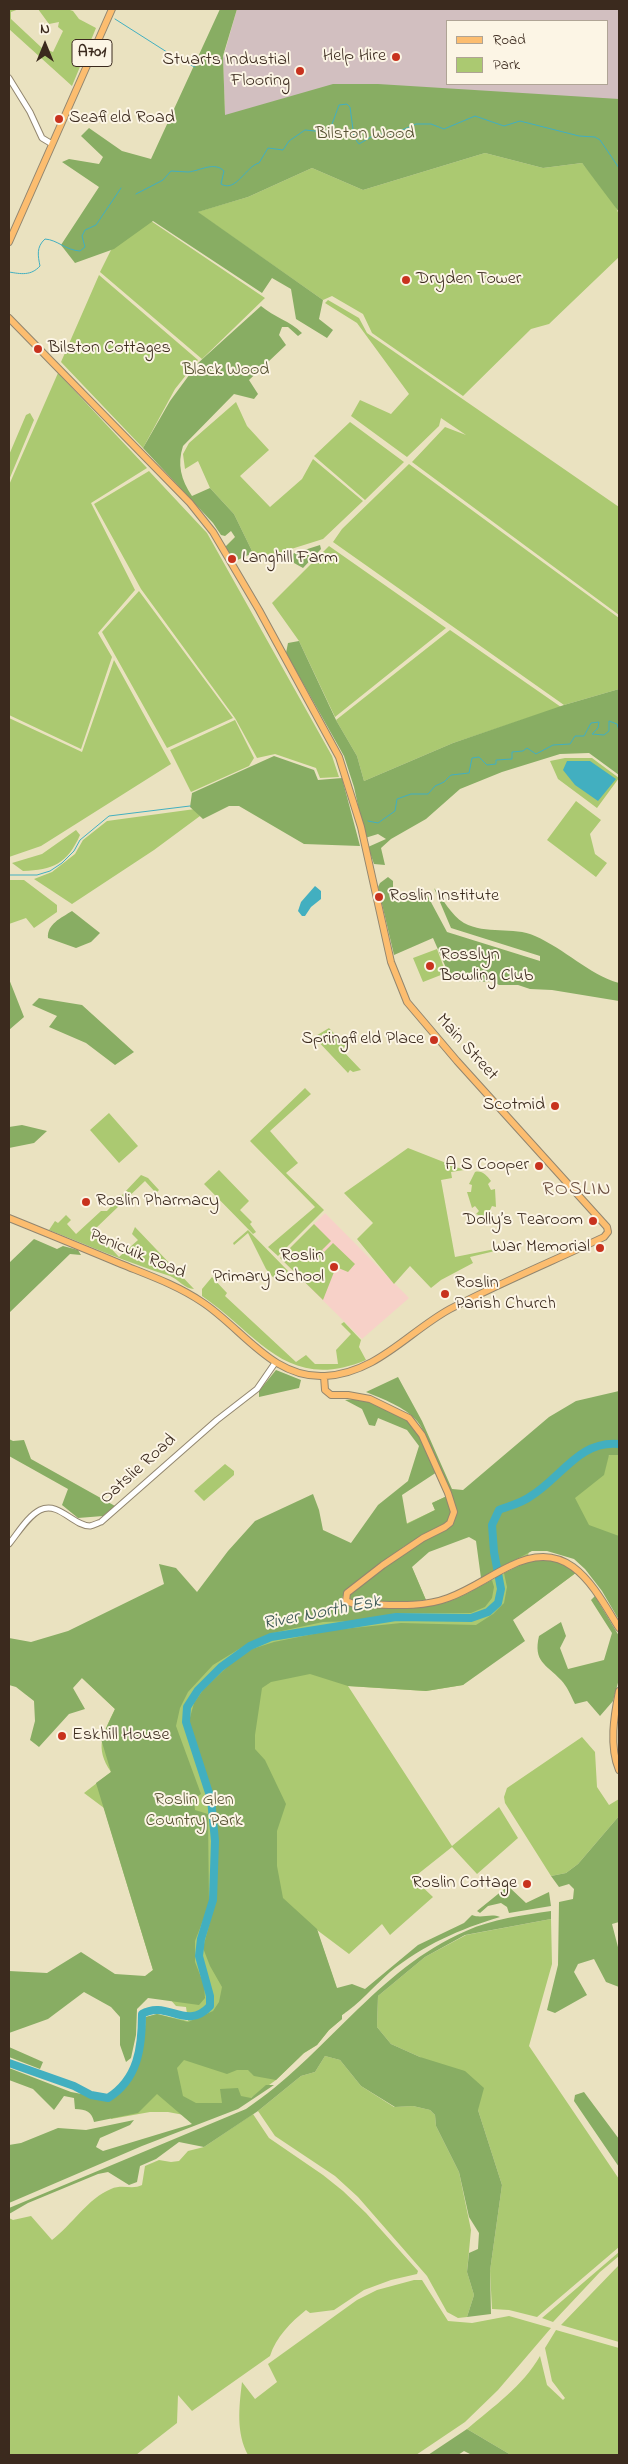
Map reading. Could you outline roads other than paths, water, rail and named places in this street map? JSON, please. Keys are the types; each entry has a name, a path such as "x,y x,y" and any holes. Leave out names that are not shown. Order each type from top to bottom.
{"main road":[{"name":"A701","path":"9,242 112,9"},
{"name":"Main Street","path":"9,318 183,496 213,532 264,619 339,757 351,790 392,962 401,991 407,1002 457,1061 607,1227 608,1232"},
{"name":"Penicuik Road","path":"9,1218 161,1280 194,1296 235,1327 275,1363 300,1372 324,1376 349,1372 370,1363 399,1346 422,1326 449,1310 604,1237 608,1232"},
{"path":"324,1376 325,1390 331,1395 348,1395 370,1399 396,1410 416,1426 448,1493 454,1512 450,1523 423,1538 383,1565 348,1592 346,1601 354,1604 432,1603 456,1594 510,1566 543,1558 568,1562 586,1576 619,1628"},
{"path":"619,1691 614,1712 614,1729 615,1759 619,1770"}],"street":[{"path":"9,78 30,112 42,138 52,144"},
{"name":"Oatslie Road","path":"9,1544 34,1514 42,1509 49,1508 60,1511 80,1523 91,1526 101,1522 216,1420 257,1389 275,1363"}],"water":[{"path":"567,761 590,761 616,779 598,801 575,785 563,770"},
{"path":"315,886 321,891 321,899 311,907 305,916 302,916 298,911 301,902"}],"waterway":[{"path":"115,19 181,61 195,67"},
{"path":"136,194 163,180 171,171 188,172 211,167 220,168 224,171 221,184 231,185 254,165 259,163 268,148 283,150 289,141 305,130 325,132 331,127 339,105 347,104 350,107 354,137 359,144 376,134 393,134 416,124 431,124 444,129 475,116 504,126 520,121 579,136 595,137 600,140 619,168"},
{"path":"9,272 26,274 37,269 40,266 39,248 45,239 80,251 85,247 82,236 85,230 96,225 121,188"},
{"path":"368,821 378,823 395,811 397,799 411,794 428,794 435,786 444,782 451,775 469,773 472,758 479,757 487,765 496,764 496,760 512,759 512,752 523,751 527,748 536,754 553,745 570,744 575,736 584,736 591,723 599,722 598,728 592,734 604,735 609,731 609,721 617,724 619,730"},
{"path":"9,875 37,875 50,871 62,863 74,851 80,840 109,816 190,806"},
{"name":"River North Esk","path":"9,2063 74,2086 91,2095 108,2098 126,2082 132,2072 139,2051 142,2014 151,2010 160,2010 193,2016 210,2006 210,1996 199,1956 201,1939 213,1900 215,1841 211,1799 186,1722 187,1707 198,1690 221,1667 250,1646 271,1637 396,1617 471,1618 488,1612 498,1603 501,1589 494,1552 492,1525 499,1510 520,1502 542,1488 581,1454 605,1444 619,1444"}],"place":[{"name":"Help Hire","path":"396,57"},
{"name":"Stuarts Industial Flooring","path":"300,71"},
{"name":"Seafield Road","path":"59,119"},
{"name":"Dryden Tower","path":"406,280"},
{"name":"Bilston Cottages","path":"38,349"},
{"name":"Langhill Farm","path":"232,559"},
{"name":"Roslin Institute","path":"379,897"},
{"name":"Rosslyn Bowling Club","path":"430,966"},
{"name":"Springfield Place","path":"434,1040"},
{"name":"Scotmid","path":"555,1106"},
{"name":"A S Cooper","path":"539,1166"},
{"name":"Roslin Pharmacy","path":"86,1202"},
{"name":"Dolly’s Tearoom","path":"593,1221"},
{"name":"War Memorial","path":"600,1248"},
{"name":"Roslin Primary School","path":"334,1267"},
{"name":"Roslin Parish Church","path":"445,1294"},
{"name":"Eskhill House","path":"62,1736"},
{"name":"Roslin Cottage","path":"527,1884"}],"district":[{"name":"ROSLIN","path":"577,1191"}],"park label":[{"name":"Bilston Wood","path":"365,135"},
{"name":"Black Wood","path":"226,371"},
{"name":"Roslin Glen Country Park","path":"194,1811"}]}
